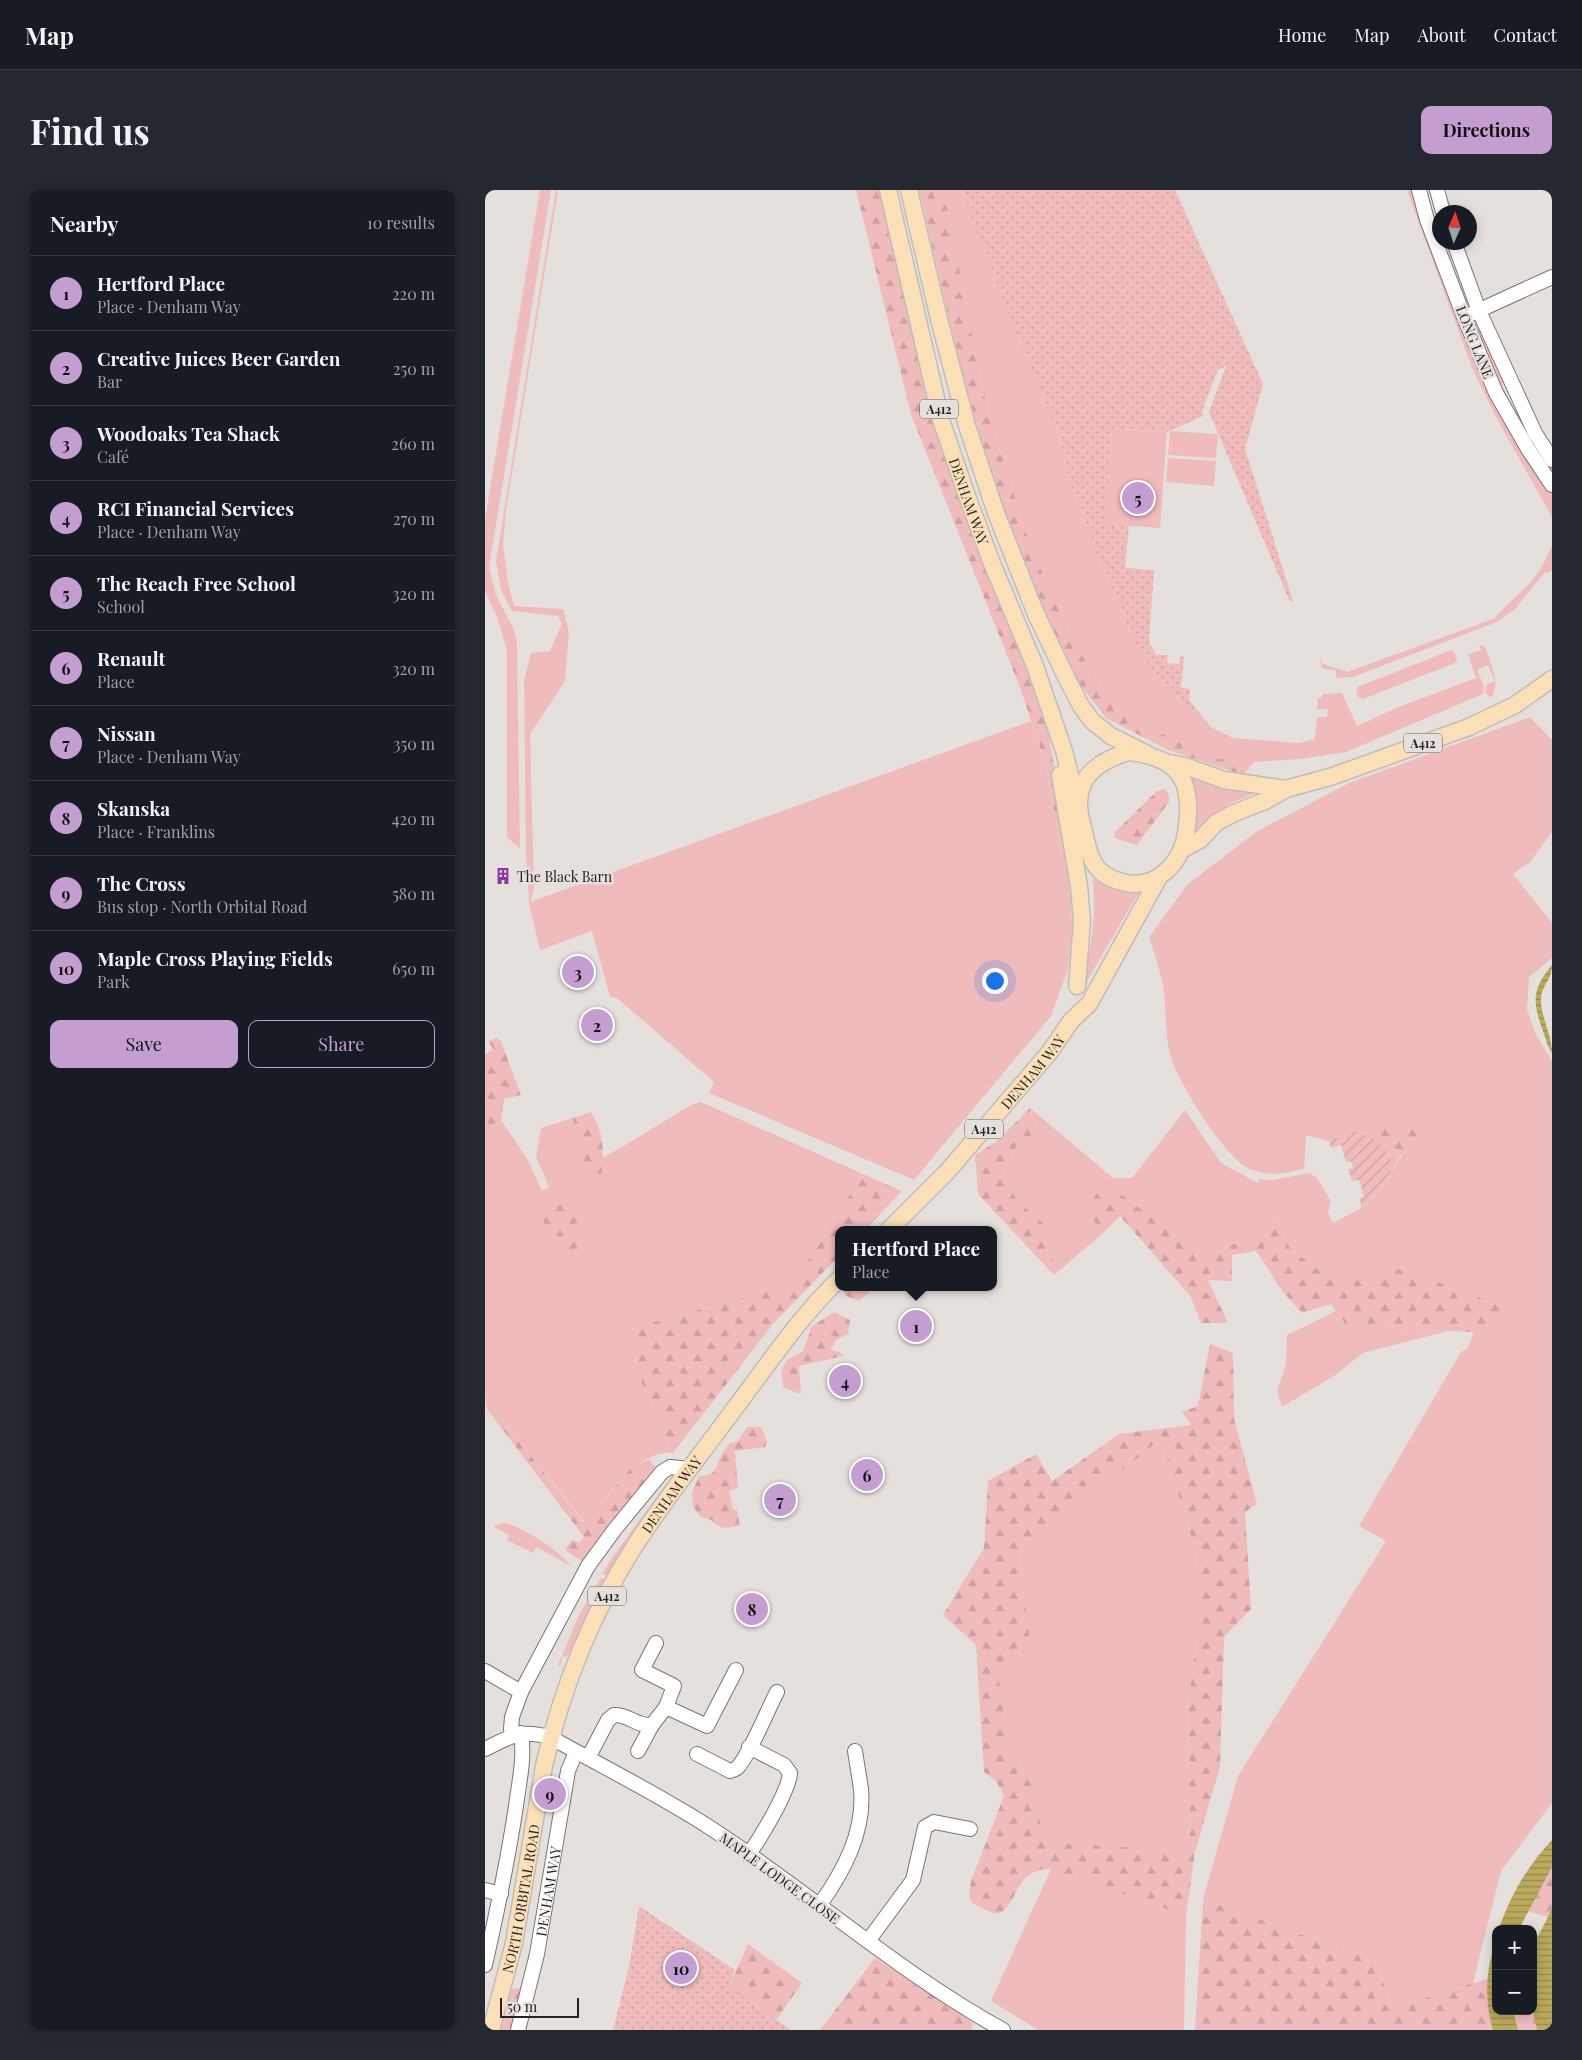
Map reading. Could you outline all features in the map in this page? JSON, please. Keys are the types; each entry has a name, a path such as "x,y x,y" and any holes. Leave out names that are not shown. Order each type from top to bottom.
{"main road":[{"name":"DENHAM WAY","path":"888,190 941,420 969,502 1035,666 1064,751 1079,806"},
{"name":"DENHAM WAY","path":"909,190 939,319 967,426 996,513 1036,614 1081,706 1092,721 1111,736 1147,754"},
{"name":"A412","path":"1181,850 1199,840 1224,818 1265,801 1285,789 1333,776 1469,727 1515,705 1552,679"},
{"name":"A412","path":"1053,720 1079,886 1082,921 1077,986"},
{"path":"1129,752 1147,754 1169,763 1180,776 1188,798 1189,816 1185,843 1171,866 1158,879 1137,884 1120,881 1099,870 1089,854 1079,806 1079,793 1084,782 1096,766 1109,758 1129,752"},
{"name":"A412","path":"1169,763 1185,766 1224,780 1285,789"},
{"name":"DENHAM WAY","path":"1071,1022 1087,937 1090,898 1089,854"},
{"name":"DENHAM WAY","path":"893,1226 946,1173 1016,1093 1049,1053 1071,1022 1089,1004 1158,879"},
{"name":"DENHAM WAY","path":"550,1737 563,1696 591,1628 614,1583 653,1518 794,1330 835,1284"},
{"name":"NORTH ORBITAL ROAD","path":"491,2030 514,1944 550,1737"}],"street":[{"name":"LONG LANE","path":"1419,190 1427,220 1464,317 1497,393 1528,449 1552,484"},
{"path":"1437,190 1441,205"},
{"name":"LONG LANE","path":"1457,250 1479,310 1535,433 1552,460"},
{"path":"1464,317 1552,277"},
{"path":"485,1964 501,1894 521,1772 522,1753 517,1734 511,1729 512,1716 521,1692 588,1566 615,1530 662,1472 670,1467 690,1469"},
{"path":"638,1751 652,1725 666,1707 674,1686 642,1670 656,1643"},
{"path":"666,1707 707,1726 736,1670"},
{"path":"485,1671 521,1692"},
{"path":"697,1754 730,1770 738,1767 777,1692"},
{"name":"DENHAM WAY","path":"518,2030 537,1954 568,1770 614,1715 622,1715 642,1725 652,1725"},
{"path":"485,1749 517,1734 533,1733 550,1737"},
{"name":"MAPLE LODGE CLOSE","path":"550,1737 708,1827 939,1992 1003,2030"},
{"path":"748,1855 757,1843 781,1798 790,1773 784,1765 749,1747"},
{"path":"819,1906 848,1858 857,1835 861,1798 855,1750"},
{"path":"868,1941 913,1880 925,1827 934,1822 970,1829"},
{"path":"485,1890 501,1894"}],"green space":[{"path":"540,190 551,190 489,567 496,595 514,630 517,643 520,849 507,837 507,651 498,620 485,591 485,519"},
{"path":"556,190 558,190 506,510 503,544 508,583 514,606 563,609 569,632 565,681 530,734 534,890 530,902 1031,721 1045,764 1071,897 1072,933 1068,969 1051,1016 914,1180 709,1093 714,1082 617,998 610,997 592,931 540,950 529,903 526,851 524,681 531,653 550,651 562,624 558,616 512,611 501,590 496,561"},
{"path":"856,190 879,190 921,364 1046,720 1068,845 1075,895 1071,897 1045,763 1021,690 911,414"},
{"path":"919,190 944,190 981,383 996,437 1031,548 1075,644 1115,708 1155,731 1218,759 1254,762 1243,775 1168,750 1106,718 1077,681 1042,610 998,498 960,366"},
{"path":"944,190 962,190 1058,431 1067,473 1089,533 1136,645 1152,670 1191,714 1197,710 1211,727 1233,738 1299,743 1315,739 1317,717 1327,717 1328,709 1317,709 1318,698 1321,698 1323,694 1342,693 1357,726 1396,708 1476,678 1468,654 1481,650 1479,646 1481,645 1485,647 1495,681 1488,665 1477,670 1484,686 1483,694 1346,752 1301,759 1254,762 1218,760 1155,731 1115,708 1075,644 1031,548 981,383"},
{"path":"962,190 1175,190 1263,384 1245,449 1293,601 1290,602 1209,412 1226,366 1218,370 1202,411 1203,416 1167,432 1112,428 1105,524 1129,525 1125,568 1154,570 1149,642 1156,655 1168,655 1167,663 1179,664 1180,656 1184,657 1181,688 1190,689 1189,700 1197,710 1192,715 1152,670 1136,645 1089,533 1067,473 1058,431 1006,308"},
{"path":"1407,190 1417,190 1432,237 1432,250 1436,250 1446,281 1552,490 1552,517 1498,421 1472,368"},
{"path":"1478,324 1504,380 1502,385 1515,411 1518,412 1536,446 1552,469 1552,480 1515,423 1474,325"},
{"path":"1112,428 1167,432 1160,528 1105,524"},
{"path":"1170,431 1218,434 1216,458 1168,455"},
{"path":"1168,458 1216,461 1214,486 1166,482"},
{"path":"1552,545 1552,570 1549,573 1545,572 1515,609 1497,622 1353,677 1336,678 1336,670 1323,669 1319,658 1324,664 1347,672 1493,619 1532,581 1544,563"},
{"path":"1453,650 1457,659 1455,663 1363,699 1358,697 1356,690 1358,687"},
{"path":"1495,681 1494,692 1491,698 1485,692 1486,685"},
{"path":"1530,717 1552,740 1552,832 1531,861 1513,874 1552,923 1552,958 1529,977 1527,1009 1535,1033 1552,1061 1552,1803 1501,1871 1473,1983 1393,2008 1375,1961 1203,1899 1238,1776 1386,1541 1359,1526 1461,1352 1467,1349 1474,1332 1355,1278 1331,1280 1290,1248 1275,1216 1247,1239 1204,1255 1166,1229 1111,1186 1086,1211 1103,1233 1054,1275 1049,1229 1017,1200 1002,1173 1017,1145 1037,1131 1030,1108 1113,1178 1132,1178 1185,1110 1221,1163 1260,1184 1258,1179 1272,1180 1310,1173 1317,1178 1331,1201 1328,1213 1333,1223 1369,1202 1382,1187 1409,1145 1395,1128 1365,1134 1354,1130 1329,1141 1306,1135 1304,1169 1278,1174 1252,1170 1242,1164 1218,1139 1195,1104 1172,1061 1169,1052 1163,985 1149,937 1188,884 1256,832 1349,783"},
{"path":"1190,775 1224,788 1258,792 1229,804 1195,830 1197,804"},
{"path":"1165,789 1169,795 1169,802 1137,845 1115,838 1114,833 1157,791"},
{"path":"1093,879 1119,890 1139,892 1076,1000 1089,955 1091,941 1094,910"},
{"path":"496,1038 501,1041 521,1095 504,1099 501,1120 485,1132 485,1054 493,1049 488,1041"},
{"path":"701,1102 863,1174 793,1284 638,1326 636,1370 673,1453 659,1454 634,1467 613,1489 586,1524 485,1398 485,1132 501,1120 528,1160 542,1191 549,1187 536,1157 541,1128 573,1118 583,1169 691,1105"},
{"path":"1030,1108 1037,1131 1017,1145 1002,1173 1017,1200 1050,1229 1054,1275 978,1194 975,1155 997,1141"},
{"path":"591,1112 599,1129 603,1147 600,1183 582,1169 573,1118"},
{"path":"1413,1124 1418,1133 1416,1142 1411,1144 1404,1152 1390,1177 1365,1134 1377,1127 1399,1128"},
{"path":"1354,1130 1382,1146 1389,1155 1391,1165 1389,1175 1383,1186 1361,1208 1360,1198 1364,1197 1359,1180 1352,1181 1348,1169 1353,1168 1351,1161 1346,1162 1341,1145 1331,1148 1329,1141"},
{"path":"863,1174 902,1191 869,1226 835,1226 835,1260 773,1324 673,1453 636,1370 638,1326 793,1284"},
{"path":"1111,1186 1166,1229 1204,1255 1247,1239 1275,1216 1290,1248 1331,1280 1355,1278 1401,1269 1509,1308 1487,1333 1346,1325 1331,1304 1302,1313 1283,1292 1256,1251 1232,1255 1232,1281 1208,1280 1228,1323 1201,1323 1191,1297 1120,1216 1103,1233 1086,1211 1097,1193"},
{"path":"565,1199 589,1245 565,1263 538,1212 546,1200"},
{"path":"844,1291 870,1291 859,1301 845,1295"},
{"path":"1336,1311 1346,1325 1448,1331 1363,1353 1334,1376 1282,1407 1277,1391 1286,1364 1287,1335"},
{"path":"834,1312 850,1320 848,1334 836,1340 831,1350 840,1352 843,1356 799,1366 801,1394 784,1388 781,1372 787,1360 803,1351 812,1326"},
{"path":"1210,1344 1233,1353 1234,1419 1257,1504 1245,1512 1251,1609 1224,1637 1220,1767 1195,1852 1186,1916 1050,1869 1029,1875 1022,1882 1003,1911 994,1913 987,1911 972,1903 969,1895 971,1881 1004,1796 996,1781 984,1772 976,1645 943,1615 984,1548 988,1481 1036,1454 1052,1481 1119,1434 1191,1425 1182,1412 1198,1406","holes":["1161,1439 1196,1552 1200,1618 1188,1705 1190,1851 1042,1842 1038,1797 1009,1745 997,1667 1031,1652 1019,1554"]},
{"path":"485,1398 585,1524 630,1469 649,1459 656,1468 654,1474 583,1562 565,1550 572,1540 579,1543 584,1537 487,1409"},
{"path":"747,1427 761,1427 767,1441 765,1447 735,1451 738,1488 729,1491 733,1509 737,1510 740,1526 721,1528 711,1520 701,1517 693,1507 692,1493 699,1476 709,1475 714,1471 725,1449 730,1443 738,1441"},
{"path":"1161,1439 1196,1552 1200,1618 1188,1705 1190,1851 1042,1842 1038,1797 1009,1745 997,1667 1030,1652 1019,1554"},
{"path":"672,1476 673,1479 631,1538 607,1576 602,1574 614,1555"},
{"path":"506,1523 541,1541 559,1554 571,1566 536,1547 533,1553 507,1540 509,1535 494,1527"},
{"path":"601,1578 606,1580 567,1657 563,1656 560,1666 558,1665 579,1615"},
{"path":"1552,1860 1552,1918 1527,1911"},
{"path":"1051,1869 1186,1916 1184,2030 1038,2030 991,2001"},
{"path":"1203,1899 1375,1961 1393,2008 1492,1977 1492,2015 1536,2015 1547,2030 1195,2030"},
{"path":"639,1906 735,1970 729,1987 791,2030 613,2030 629,1967"},
{"path":"748,1944 802,1983 776,2020 729,1987"},
{"path":"875,1958 973,2023 971,2030 820,2030"},
{"path":"522,1988 512,2030 500,2030 512,1989"}],"shaded area":[{"path":"1552,965 1550,975 1542,992 1541,1002 1552,1053 1539,1021 1536,996 1541,981"},
{"path":"1552,1840 1552,1867 1521,1925 1501,1925 1521,1881"},
{"path":"1552,1909 1552,2030 1537,2030 1534,2015 1537,2015 1537,1938"},
{"path":"1492,1954 1492,2015 1514,2015 1518,2030 1493,2030 1487,1996"}],"place":[{"name":"The Reach Free School","path":"1138,498"},
{"name":"The Black Barn","path":"503,876"},
{"name":"Woodoaks Tea Shack","path":"578,972"},
{"name":"Creative Juices Beer Garden","path":"597,1025"},
{"name":"Hertford Place","path":"916,1326"},
{"name":"RCI Financial Services","path":"845,1381"},
{"name":"Renault","path":"867,1475"},
{"name":"Nissan","path":"780,1500"},
{"name":"Skanska","path":"752,1609"},
{"name":"The Cross","path":"550,1794"},
{"name":"Maple Cross Playing Fields","path":"681,1968"}]}
